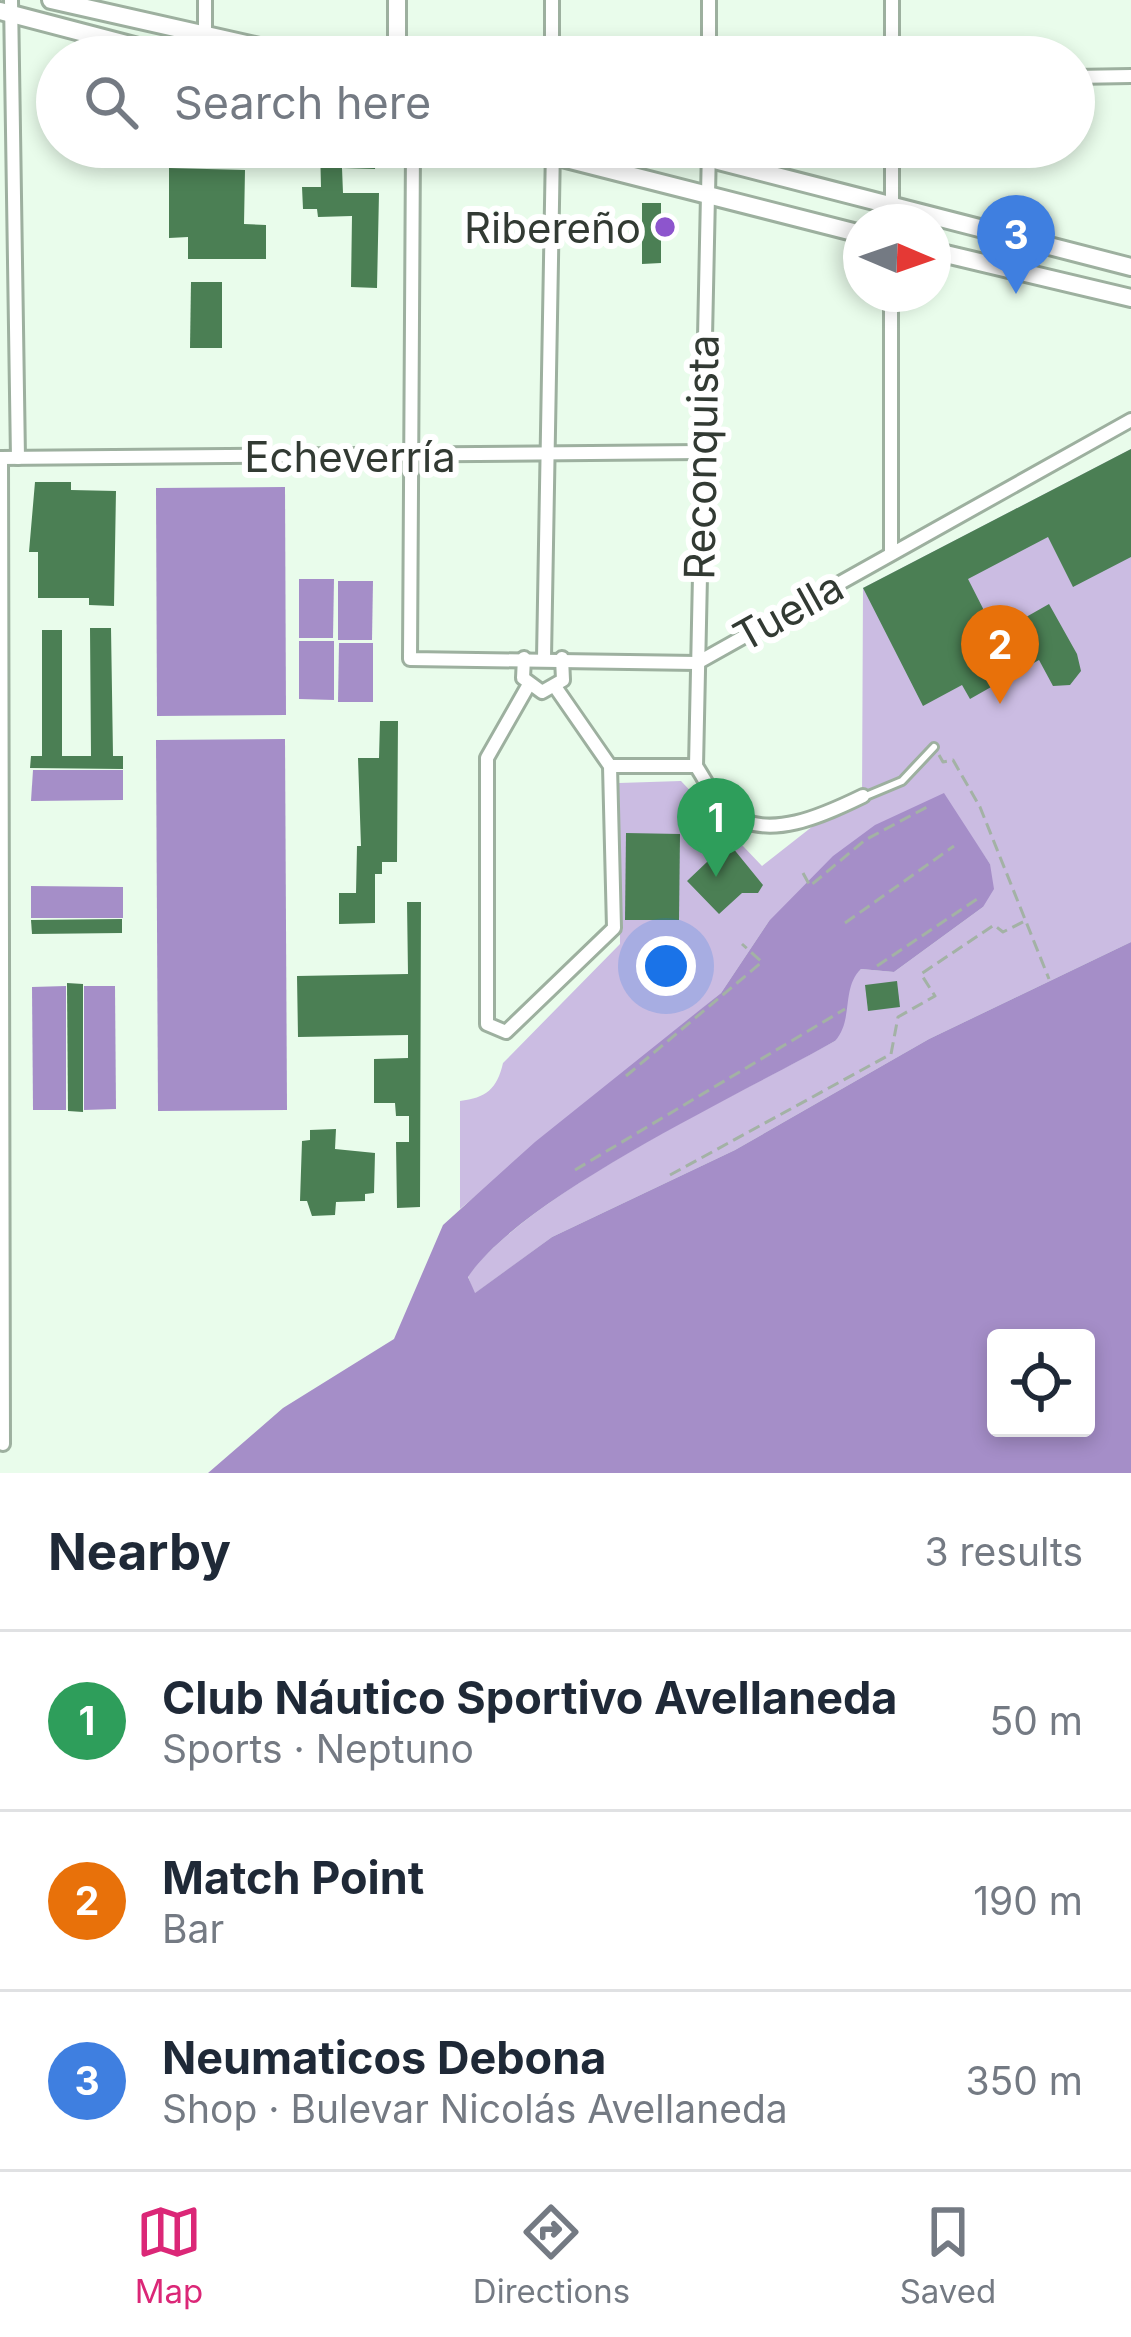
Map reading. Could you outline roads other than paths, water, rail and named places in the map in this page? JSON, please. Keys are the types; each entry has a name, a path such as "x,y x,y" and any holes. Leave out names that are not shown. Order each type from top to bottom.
{"main road":[{"path":"51,0 221,36"},
{"path":"397,0 397,36"},
{"path":"8,8 104,36"},
{"path":"610,168 843,230"},
{"path":"754,168 862,204"},
{"path":"951,227 1131,267"},
{"path":"951,255 1131,298"}],"street":[{"path":"205,0 205,36"},
{"path":"552,0 552,36"},
{"path":"709,0 709,36"},
{"path":"892,0 892,36"},
{"path":"8,8 18,458"},
{"path":"1095,77 1131,76"},
{"path":"412,455 413,168"},
{"path":"544,658 553,168"},
{"name":"Reconquista","path":"696,766 708,168"},
{"path":"892,168 892,204"},
{"path":"891,553 892,312"},
{"name":"Tuella","path":"412,455 410,659 697,662 1131,420"},
{"name":"Echeverría","path":"1,458 701,452"},
{"path":"1,458 3,1444"},
{"path":"524,658 521,668 528,686 542,692 556,688 566,669 562,658"},
{"path":"528,686 487,758 487,1024 506,1032 614,928 610,766 556,688"},
{"path":"610,766 696,766 724,808 743,822 808,822 863,796"}],"lane":[{"path":"863,796 902,782 934,747"}],"place":[{"name":"Ribereño","path":"665,227"},
{"name":"Neumaticos Debona","path":"1016,294"},
{"name":"Match Point","path":"1000,704"},
{"name":"Club Náutico Sportivo Avellaneda","path":"716,877"}]}
